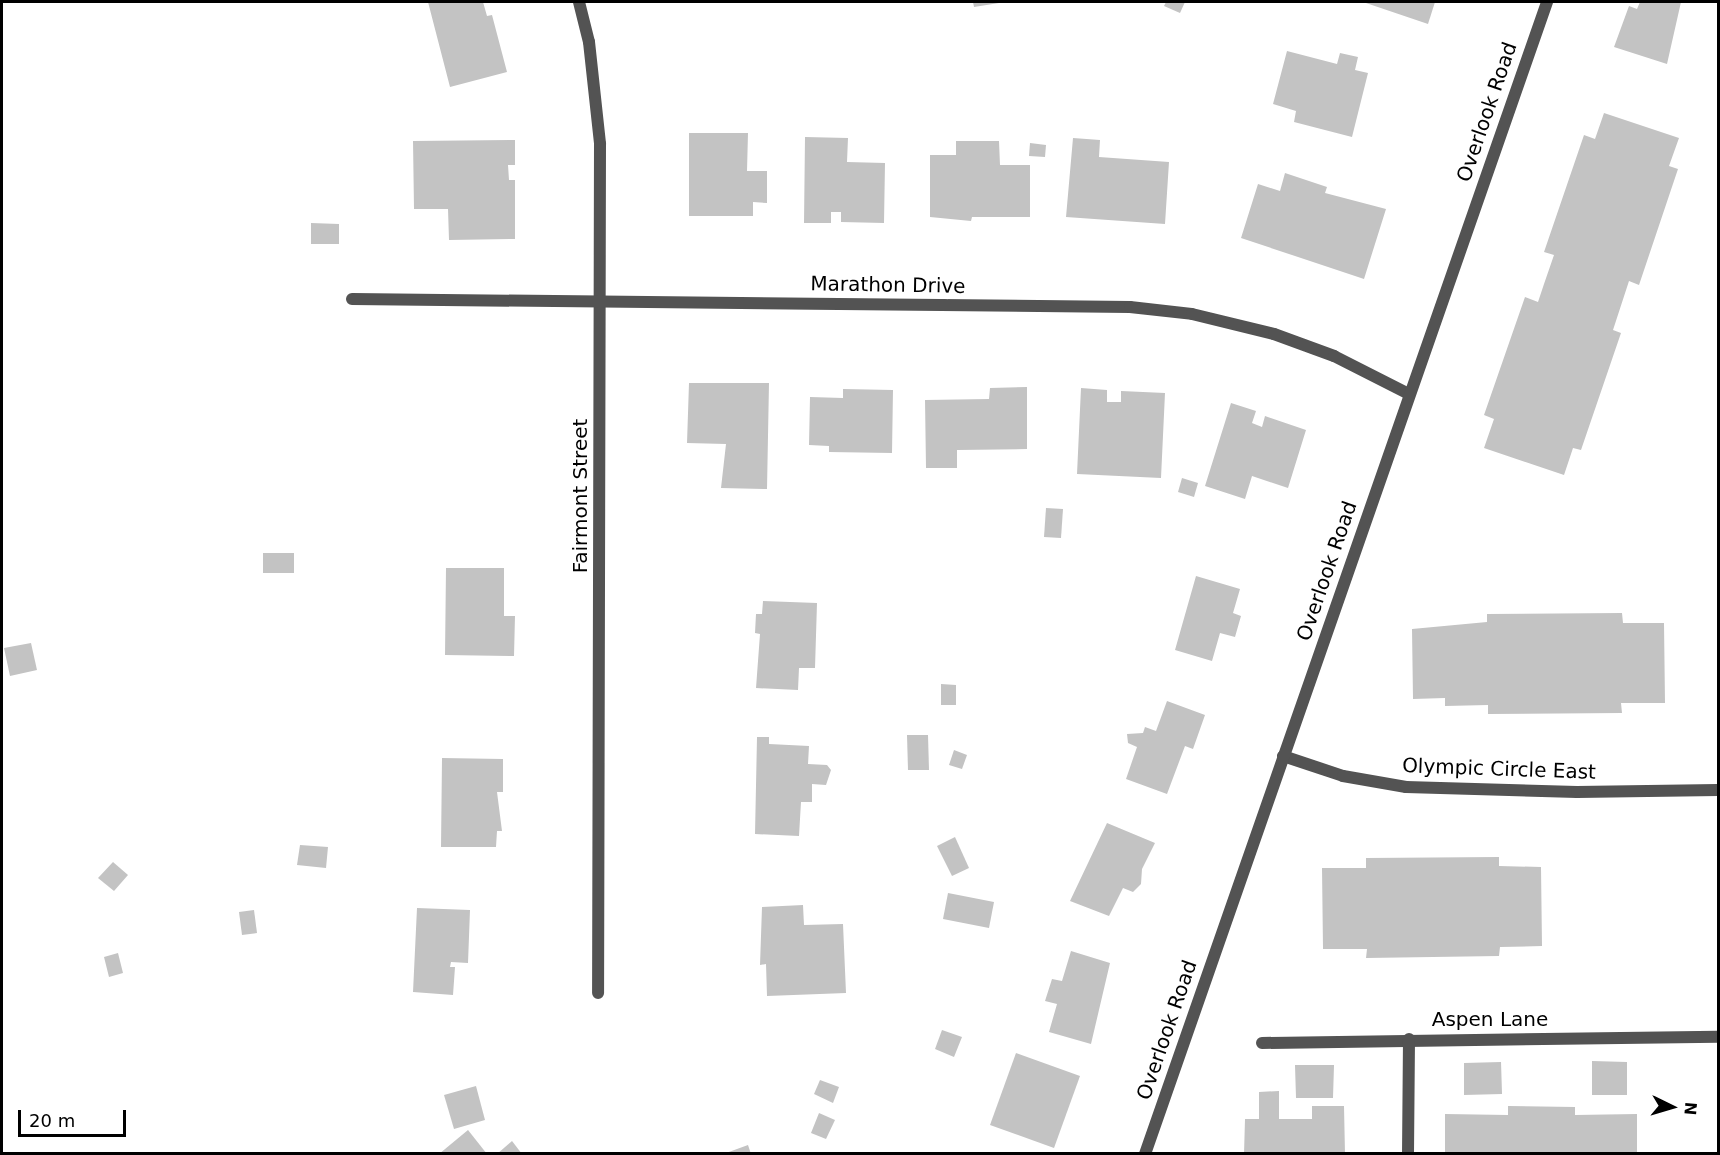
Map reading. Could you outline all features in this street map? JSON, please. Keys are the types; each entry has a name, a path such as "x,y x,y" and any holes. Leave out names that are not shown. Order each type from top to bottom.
{"street":[{"name":"Fairmont Street","path":"579,2 589,42 600,144 598,993"},
{"name":"Overlook Road","path":"1145,1154 1408,394 1547,2"},
{"name":"Marathon Drive","path":"352,299 1130,307 1192,314 1284,337 1334,356 1408,394"},
{"name":"Olympic Circle East","path":"1283,756 1343,776 1406,788 1576,792 1719,790"},
{"name":"Aspen Lane","path":"1262,1043 1409,1038 1719,1037"},
{"path":"1408,1154 1409,1038"}],"building":[{"path":"428,2 483,2 487,16 492,15 507,72 450,87"},
{"path":"973,2 998,2 999,3 974,7"},
{"path":"1166,2 1185,2 1180,13 1164,6"},
{"path":"1363,2 1435,2 1428,24"},
{"path":"1640,2 1681,2 1667,64 1614,47 1629,6 1637,9"},
{"path":"1287,51 1337,64 1340,53 1358,57 1355,70 1368,73 1352,137 1294,122 1296,111 1273,104"},
{"path":"1604,113 1679,138 1669,166 1678,169 1639,285 1629,281 1613,330 1621,333 1581,450 1573,448 1564,475 1484,448 1494,419 1484,415 1525,297 1538,302 1554,255 1544,252 1584,135 1595,139"},
{"path":"689,133 748,133 747,171 767,171 767,203 753,202 753,216 689,216"},
{"path":"805,137 848,138 847,162 885,163 884,223 841,222 841,212 831,212 831,223 804,223"},
{"path":"1073,138 1100,140 1099,157 1169,162 1165,224 1066,217"},
{"path":"515,140 515,165 508,165 509,180 515,180 515,239 449,240 448,209 414,209 413,141"},
{"path":"956,141 999,141 1000,165 1030,165 1030,217 972,217 971,221 930,217 930,155 956,155"},
{"path":"1030,143 1046,145 1045,157 1029,156"},
{"path":"1285,173 1327,187 1325,193 1386,209 1364,279 1241,238 1258,184 1280,191"},
{"path":"311,223 339,224 339,244 311,244"},
{"path":"689,383 769,383 767,489 721,488 726,444 687,443"},
{"path":"1027,387 1027,449 957,450 957,468 926,468 925,400 989,399 990,388"},
{"path":"1081,388 1107,390 1107,402 1121,402 1121,391 1165,393 1161,478 1077,474"},
{"path":"843,389 893,390 892,453 829,452 829,446 809,445 810,397 843,398"},
{"path":"1231,403 1256,411 1252,423 1262,427 1265,416 1306,430 1288,488 1252,476 1245,499 1205,486"},
{"path":"1182,478 1198,483 1194,497 1178,492"},
{"path":"1046,508 1063,509 1061,538 1044,537"},
{"path":"263,553 294,553 294,573 263,573"},
{"path":"446,568 504,568 504,616 515,616 514,656 445,655"},
{"path":"1196,576 1240,589 1233,613 1241,616 1235,637 1220,633 1212,661 1175,650"},
{"path":"763,601 817,603 815,668 799,668 798,690 756,688 760,634 755,633 756,614 762,614"},
{"path":"1622,613 1623,623 1664,623 1665,703 1621,703 1622,713 1488,714 1488,705 1445,706 1445,698 1413,699 1412,629 1487,622 1487,614"},
{"path":"31,643 37,670 10,676 4,648"},
{"path":"941,684 956,685 956,705 941,705"},
{"path":"1167,701 1205,715 1193,749 1185,746 1167,794 1126,779 1137,747 1128,743 1127,734 1143,733 1145,727 1156,731"},
{"path":"907,735 928,735 929,770 908,770"},
{"path":"757,737 769,737 769,744 809,746 808,764 827,765 831,770 826,785 812,784 812,802 801,802 799,836 755,834"},
{"path":"954,750 967,755 962,769 949,765"},
{"path":"442,758 503,759 503,792 497,792 502,831 497,831 496,847 441,847"},
{"path":"1107,823 1155,843 1142,869 1141,884 1133,892 1123,888 1109,916 1070,901"},
{"path":"955,837 969,868 952,876 937,846"},
{"path":"300,845 328,847 326,868 297,865"},
{"path":"1499,857 1499,866 1541,867 1542,946 1500,947 1499,956 1366,958 1367,949 1323,949 1322,868 1366,868 1366,858"},
{"path":"113,862 128,875 114,891 98,878"},
{"path":"948,893 994,902 989,928 943,919"},
{"path":"803,905 804,925 843,924 846,993 767,996 766,964 760,965 762,907"},
{"path":"417,908 470,910 468,963 451,962 450,967 455,967 453,995 413,992"},
{"path":"254,910 257,933 242,935 239,912"},
{"path":"1071,951 1110,963 1091,1044 1049,1032 1057,1004 1045,1001 1052,979 1062,981"},
{"path":"118,953 123,973 109,977 104,957"},
{"path":"942,1030 962,1037 954,1057 935,1049"},
{"path":"1016,1053 1080,1076 1054,1148 990,1125"},
{"path":"1592,1061 1627,1062 1627,1095 1592,1095"},
{"path":"1501,1062 1502,1094 1464,1095 1464,1063"},
{"path":"1295,1065 1334,1065 1333,1098 1296,1098"},
{"path":"820,1080 839,1087 833,1103 814,1094"},
{"path":"476,1086 485,1120 454,1129 444,1095"},
{"path":"1279,1091 1279,1119 1312,1119 1312,1106 1344,1106 1345,1154 1244,1154 1245,1119 1259,1119 1259,1092"},
{"path":"1508,1106 1575,1107 1575,1115 1637,1114 1637,1154 1445,1154 1445,1114 1508,1115"},
{"path":"819,1113 835,1120 826,1139 811,1133"},
{"path":"468,1130 487,1154 439,1154"},
{"path":"512,1141 522,1154 497,1154"},
{"path":"748,1145 751,1154 726,1154 726,1153"}]}
